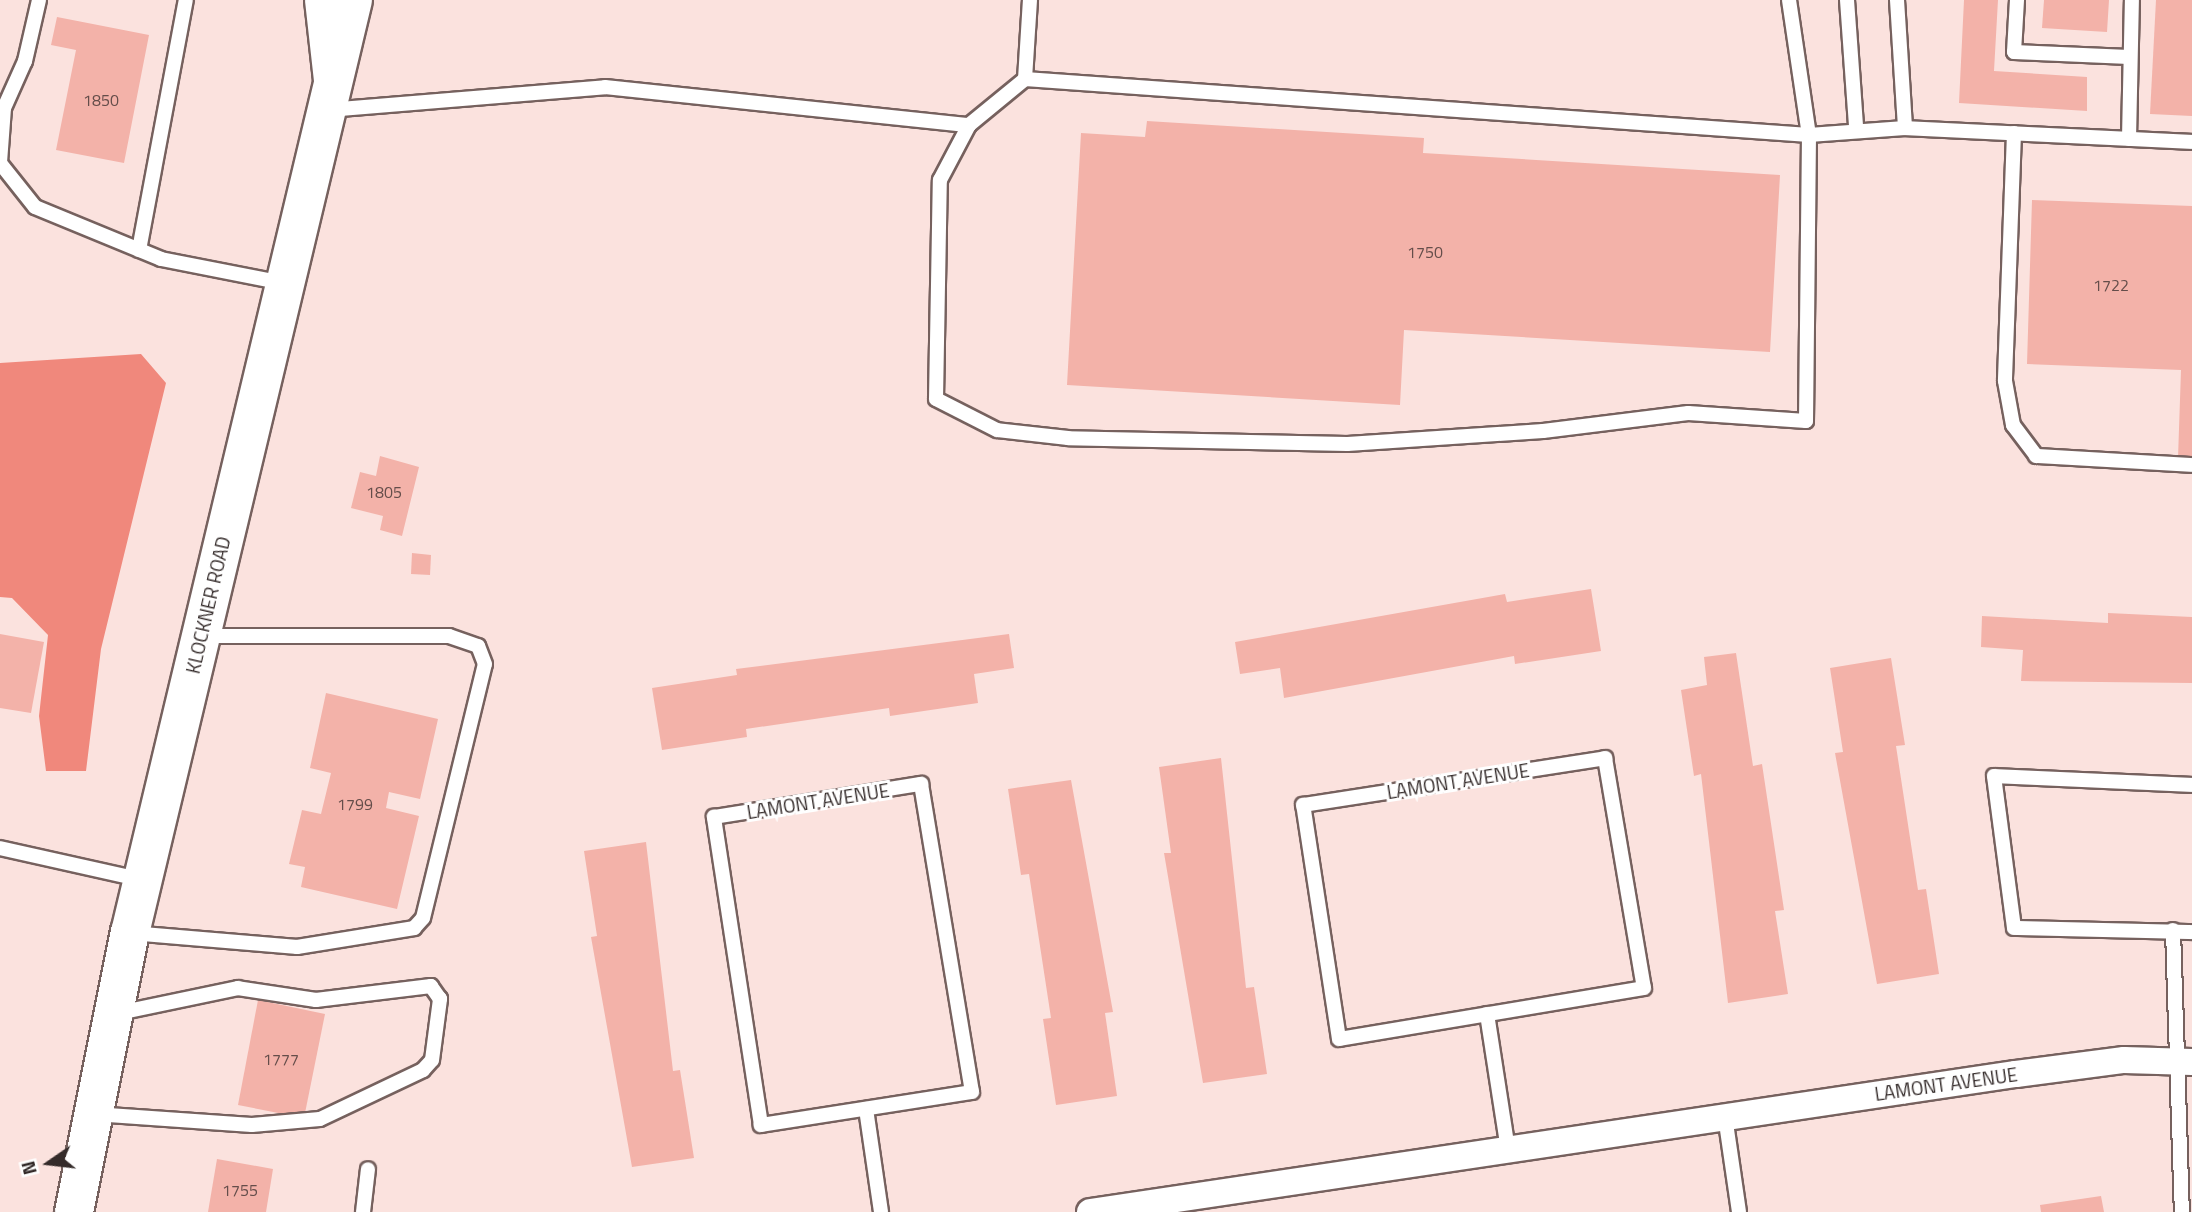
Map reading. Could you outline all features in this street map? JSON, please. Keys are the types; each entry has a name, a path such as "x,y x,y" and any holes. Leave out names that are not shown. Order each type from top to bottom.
{"main road":[{"path":"324,0 330,95"},
{"name":"KLOCKNER ROAD","path":"74,1212 130,933 352,0"}],"street":[{"name":"LAMONT AVENUE","path":"1090,1212 1725,1116 2124,1060 2185,1061"}],"lane":[{"path":"39,0 25,61 4,108 1,163 35,207 139,250 285,284"},
{"path":"139,250 186,0"},
{"path":"1025,79 1030,0"},
{"path":"1790,0 1809,135 1806,421 1688,413 1543,431 1347,443 1068,438 997,430 936,400 940,180 970,125 1025,79 1809,135 1856,127 2192,142"},
{"path":"1847,0 1856,127"},
{"path":"1897,0 1905,128"},
{"path":"2017,0 2014,52 2129,57"},
{"path":"2129,139 2132,0"},
{"path":"330,95 605,87 970,125"},
{"path":"2014,133 2005,381 2013,425 2036,456 2192,466"},
{"path":"130,933 271,947 414,928 423,918 485,664 478,646 449,636 201,636"},
{"name":"LAMONT AVENUE","path":"1605,758 1644,988 1487,1014 1339,1039 1303,806 1605,758"},
{"path":"2192,785 1994,776 2014,928 2192,932"},
{"name":"LAMONT AVENUE","path":"920,784 972,1092 866,1109 761,1125 714,817 920,784"},
{"path":"0,848 144,880"},
{"path":"2173,930 2185,1061 2182,1212"},
{"path":"94,1114 252,1125 320,1119 423,1070 432,1060 440,999 430,986 316,1000 238,988 114,1014"},
{"path":"1487,1014 1508,1149"},
{"path":"866,1109 881,1212"},
{"path":"1725,1116 1739,1212"},
{"path":"363,1212 368,1169"}],"shaded area":[{"path":"141,354 166,383 101,649 86,771 46,771 39,716 48,635 12,598 0,597 0,363"}],"building":[{"path":"1964,0 1998,0 1994,71 2087,77 2087,111 1959,103"},
{"path":"2044,0 2109,0 2107,32 2042,28"},
{"path":"2156,0 2192,0 2192,116 2150,114"},
{"path":"57,17 149,35 124,163 56,150 76,50 51,45"},
{"path":"1147,121 1424,138 1423,153 1780,175 1770,352 1404,330 1400,405 1067,385 1081,133 1145,137"},
{"path":"2032,200 2192,206 2192,458 2178,458 2181,370 2027,364"},
{"path":"380,456 419,467 402,536 380,530 383,516 351,508 360,472 376,476"},
{"path":"412,553 431,555 430,575 411,574"},
{"path":"1591,589 1601,651 1515,664 1514,656 1284,698 1280,668 1240,674 1235,642 1505,594 1507,602"},
{"path":"2108,613 2192,617 2192,683 2021,681 2023,650 1981,647 1982,616 2108,623"},
{"path":"0,634 44,642 31,713 0,708"},
{"path":"1009,634 1014,668 974,674 978,703 890,716 889,708 746,729 747,737 662,750 652,688 737,675 736,669"},
{"path":"1736,653 1753,766 1762,764 1784,910 1775,911 1788,994 1728,1003 1701,774 1694,776 1681,690 1707,685 1704,657"},
{"path":"1891,658 1905,745 1896,746 1918,890 1926,889 1939,974 1877,984 1835,753 1843,752 1830,668"},
{"path":"326,693 438,719 420,799 389,792 386,808 419,816 397,909 301,887 305,867 289,864 302,810 321,814 331,773 310,768"},
{"path":"1221,758 1246,988 1254,987 1267,1074 1203,1083 1164,853 1171,853 1159,767"},
{"path":"1071,780 1113,1012 1105,1013 1117,1096 1056,1105 1043,1019 1051,1018 1029,874 1021,875 1008,789"},
{"path":"646,842 673,1071 680,1070 694,1158 632,1167 591,937 597,936 584,851"},
{"path":"258,1000 325,1014 304,1118 238,1105"},
{"path":"217,1159 273,1169 266,1212 208,1212"},
{"path":"2101,1196 2104,1212 2041,1212 2040,1205"}]}
